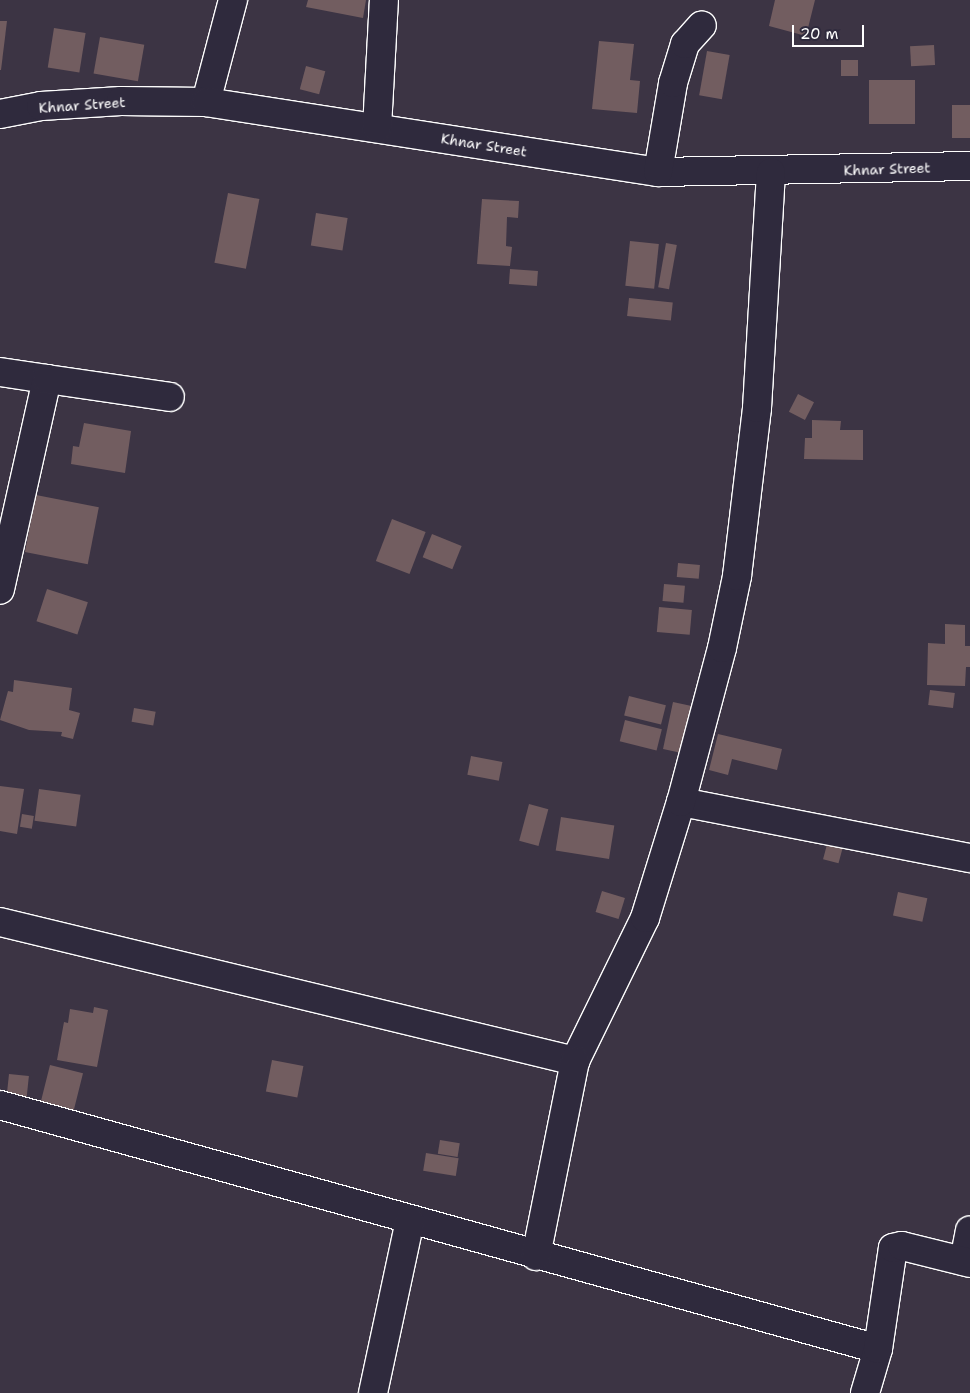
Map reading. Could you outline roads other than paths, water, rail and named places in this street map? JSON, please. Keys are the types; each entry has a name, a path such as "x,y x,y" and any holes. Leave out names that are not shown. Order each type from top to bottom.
{"street":[{"path":"206,102 233,0"},
{"path":"377,128 384,0"},
{"path":"658,172 673,83 685,44 702,25"},
{"name":"Khnar Street","path":"0,114 41,106 121,101 206,102 658,172 771,172 970,166"},
{"path":"536,1256 575,1062 645,918 681,802 722,648 737,576 757,408 771,172"},
{"path":"0,372 170,397"},
{"path":"0,590 47,379"},
{"path":"681,802 970,858"},
{"path":"0,922 575,1062"},
{"path":"0,1105 536,1256 878,1349"},
{"path":"373,1393 410,1220"},
{"path":"865,1393 878,1349 893,1248 902,1246 967,1262 970,1231"}]}
